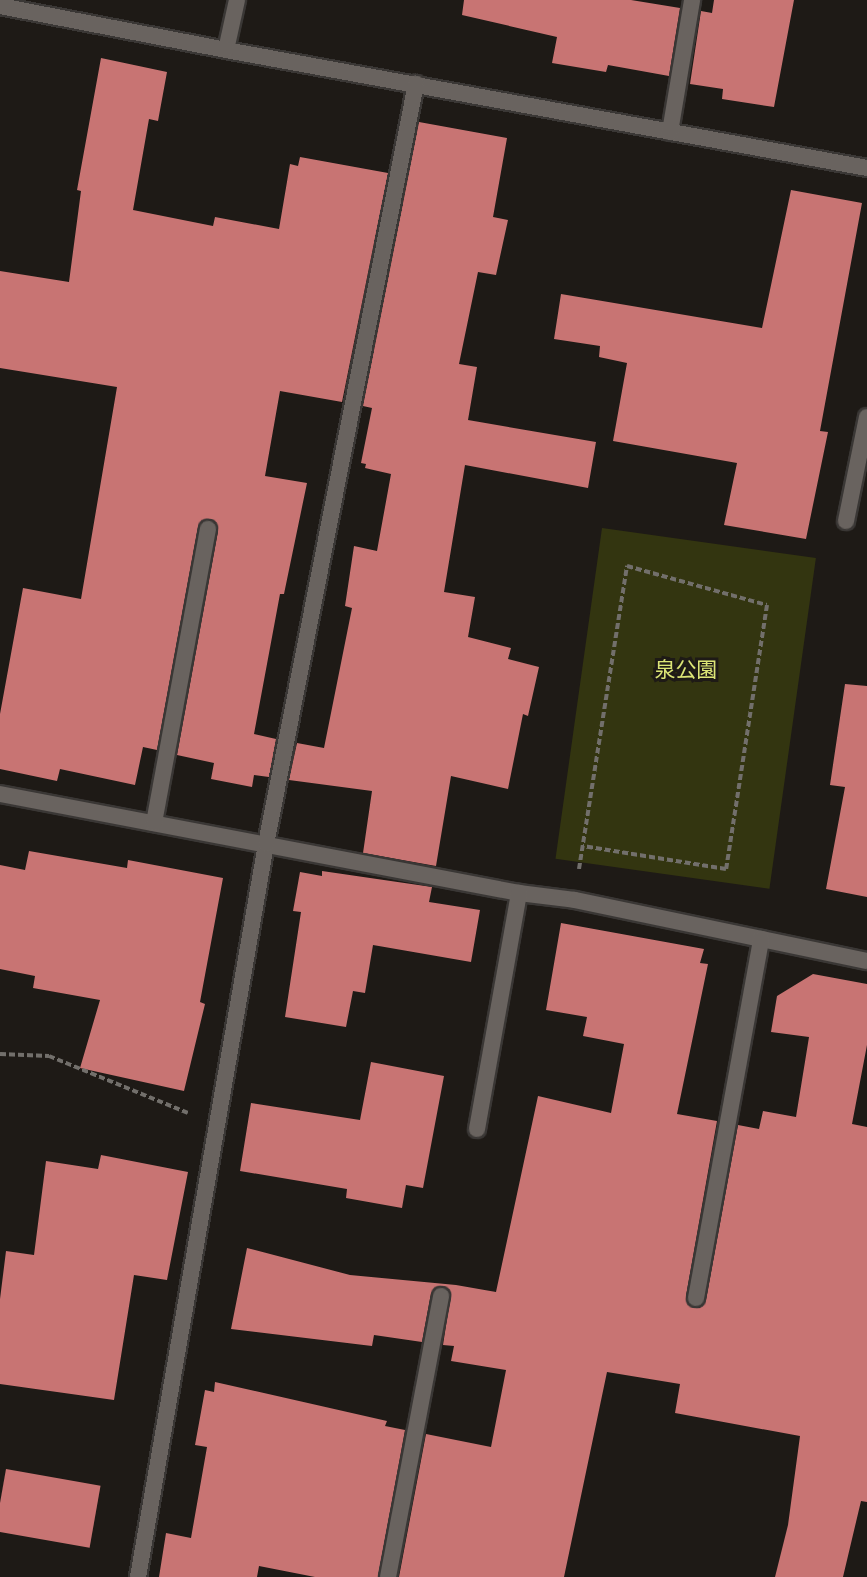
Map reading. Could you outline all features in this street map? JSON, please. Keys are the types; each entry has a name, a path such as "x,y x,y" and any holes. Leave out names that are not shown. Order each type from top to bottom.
{"street":[{"path":"226,50 237,0"},
{"path":"670,132 692,0"},
{"path":"0,6 867,168"},
{"path":"138,1577 266,844 416,84"},
{"path":"846,521 867,417"},
{"path":"154,823 208,529"},
{"path":"0,794 519,893 575,900 867,961"},
{"path":"477,1129 519,893"},
{"path":"696,1298 761,939"},
{"path":"388,1577 441,1296"}],"path":[{"path":"575,900 583,846 627,566 767,605 726,869 583,846"},
{"path":"0,1054 49,1056 216,1125"}],"green space":[{"name":"泉公園","path":"602,528 816,558 769,889 556,859"}],"building":[{"path":"464,0 631,0 680,8 669,76 608,65 606,72 552,63 557,37 462,15"},
{"path":"714,0 794,0 774,107 722,99 723,89 690,84 701,11 712,13"},
{"path":"101,58 167,72 158,121 149,119 133,210 213,226 215,217 279,229 290,164 298,166 300,157 388,173 342,402 280,391 265,476 307,483 284,594 280,594 254,734 276,739 269,777 254,775 252,787 211,779 214,763 177,755 218,531 215,521 209,519 198,527 157,750 143,747 135,785 60,769 57,781 0,769 0,714 23,588 81,599 117,387 0,368 0,271 69,282 81,191 77,190"},
{"path":"419,122 507,138 493,217 508,220 496,275 478,272 459,364 477,367 468,420 596,442 588,488 465,465 444,592 475,597 468,637 511,648 508,659 539,667 528,716 523,714 508,789 451,776 436,866 363,853 372,791 289,780 297,743 324,748 352,608 345,606 354,546 377,551 391,474 365,468 366,464 361,463 372,408 363,406"},
{"path":"791,190 862,203 820,431 828,432 806,539 724,525 737,463 613,441 627,363 599,357 600,346 554,339 561,294 762,328"},
{"path":"845,684 867,686 867,897 826,889 845,787 830,785"},
{"path":"29,851 127,868 128,860 223,878 200,1002 205,1004 184,1091 80,1068 100,1000 33,988 35,976 0,969 0,865 25,870"},
{"path":"322,871 432,887 429,902 480,910 471,962 373,945 365,993 353,991 346,1027 285,1017 301,912 293,911 300,872 322,876"},
{"path":"561,923 704,949 700,963 708,964 677,1114 717,1121 686,1296 694,1308 700,1308 706,1300 738,1125 759,1129 763,1111 796,1117 809,1037 771,1032 777,996 813,974 867,984 867,1045 852,1124 867,1127 867,1502 861,1501 843,1577 775,1577 788,1525 800,1436 675,1413 680,1384 607,1372 564,1577 399,1577 426,1434 491,1447 506,1370 451,1361 454,1346 443,1345 451,1293 442,1286 431,1293 422,1342 374,1335 372,1346 231,1329 247,1248 350,1275 456,1285 496,1292 538,1096 611,1113 624,1044 583,1036 587,1017 546,1010"},
{"path":"371,1062 444,1076 423,1188 406,1185 402,1208 346,1198 347,1189 240,1171 251,1103 360,1120"},
{"path":"101,1155 188,1172 167,1280 134,1275 114,1400 0,1384 0,1299 6,1251 34,1255 46,1161 98,1169"},
{"path":"215,1382 387,1421 385,1426 405,1430 378,1577 315,1577 259,1566 257,1577 159,1577 166,1533 191,1538 207,1447 195,1445 205,1390 214,1392"},
{"path":"6,1469 101,1486 90,1548 0,1532 0,1503"}]}
